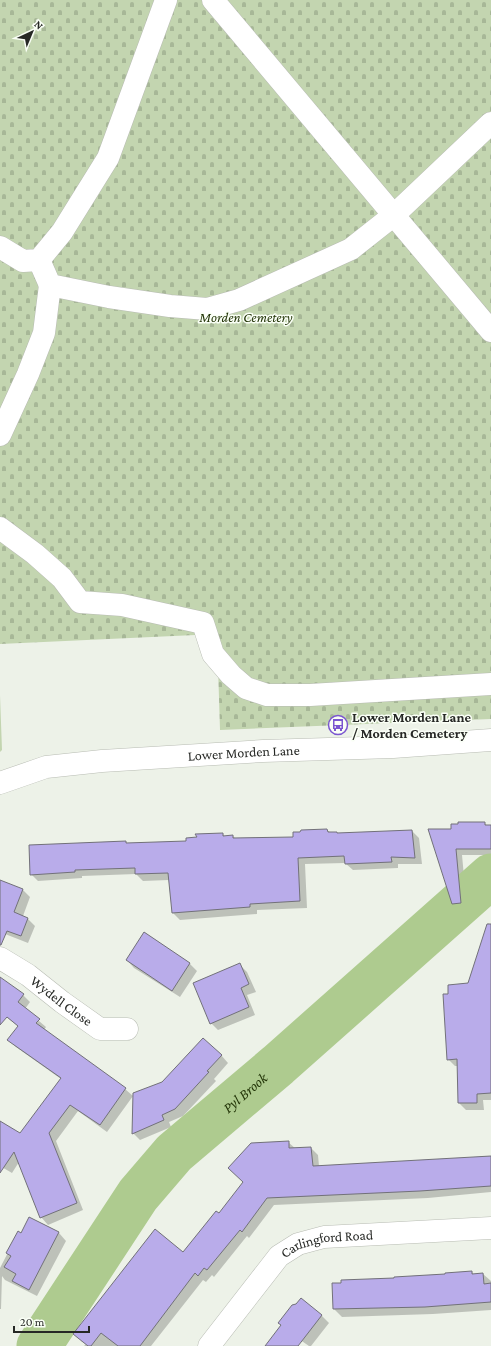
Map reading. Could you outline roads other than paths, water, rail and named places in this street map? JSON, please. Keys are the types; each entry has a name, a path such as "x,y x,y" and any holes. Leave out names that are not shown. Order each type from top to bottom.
{"street":[{"path":"39,260 62,232 108,158 166,0"},
{"path":"213,0 491,331"},
{"path":"50,286 170,306 207,309 239,300 351,249 394,215 491,123"},
{"path":"0,247 23,260 39,260"},
{"path":"0,435 28,374 44,333 50,286 39,260"},
{"path":"0,528 35,554 62,578 80,602 122,605 203,623 213,654 231,675 246,688 267,695 310,695 491,684"},
{"name":"Lower Morden Lane","path":"0,783 46,767 102,761 263,751 393,747 491,740"},
{"name":"Wydell Close","path":"0,958 28,975 62,1002 100,1029 127,1029"},
{"name":"Carlingford Road","path":"209,1346 279,1256 298,1244 324,1237 491,1228"}],"waterway":[{"name":"Pyl Brook","path":"39,1346 138,1195 174,1153 278,1065 491,876"}],"place":[{"name":"Lower Morden Lane / Morden Cemetery","path":"338,725"}],"park label":[{"name":"Morden Cemetery","path":"246,317"}]}
